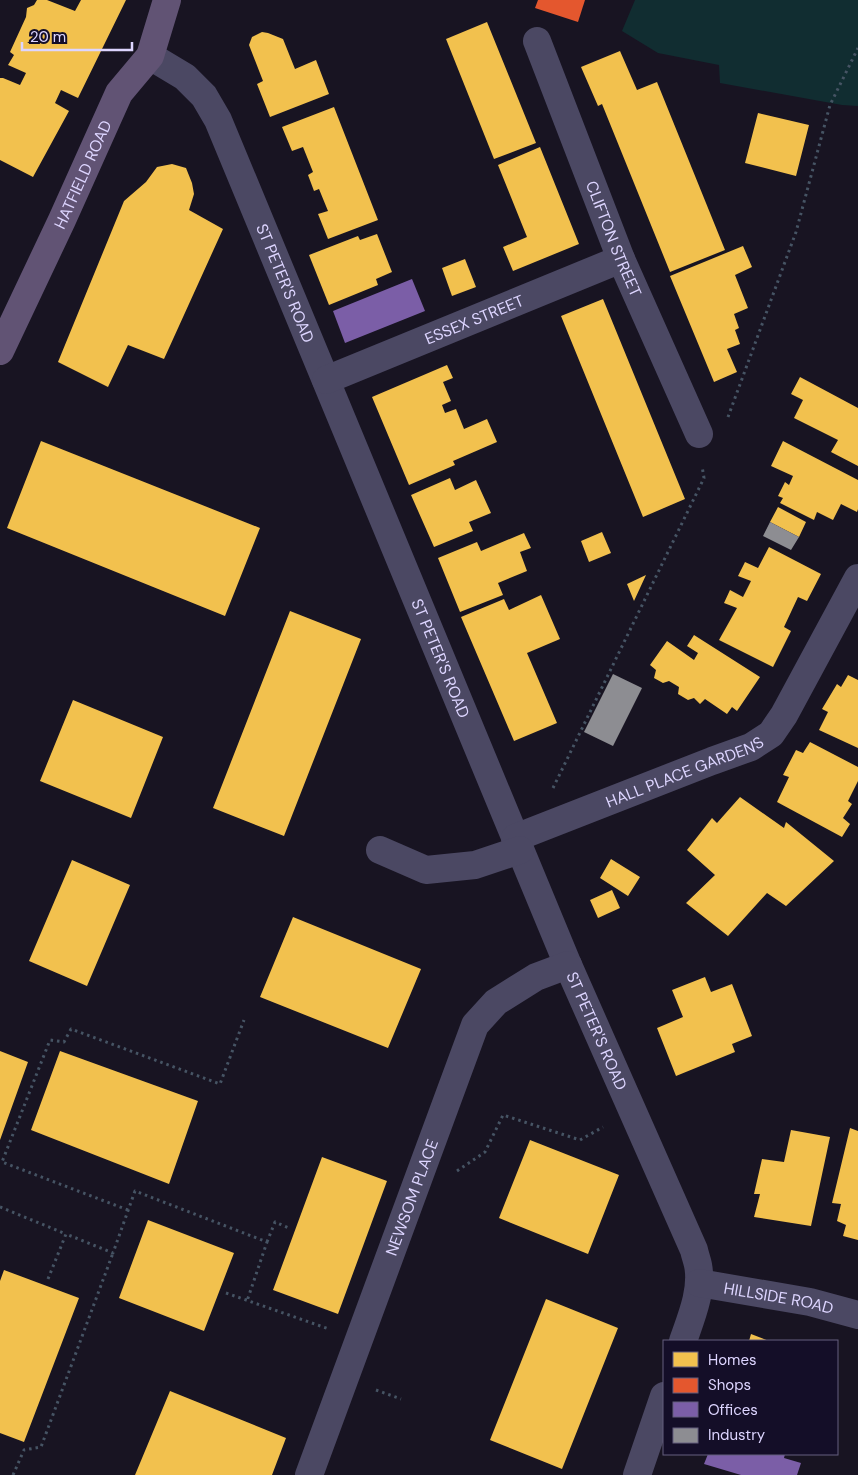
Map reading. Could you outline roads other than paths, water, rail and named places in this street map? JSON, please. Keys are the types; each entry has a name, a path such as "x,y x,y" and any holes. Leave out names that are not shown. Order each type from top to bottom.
{"main road":[{"name":"HATFIELD ROAD","path":"0,351 119,93 150,56 167,0"}],"street":[{"name":"CLIFTON STREET","path":"537,41 621,259 699,434"},
{"name":"ST PETER'S ROAD","path":"150,56 185,77 204,96 218,120 517,844 631,1110 694,1250 698,1266 699,1283 694,1308 683,1340"},
{"name":"ESSEX STREET","path":"326,380 621,259"},
{"name":"HALL PLACE GARDENS","path":"380,850 426,870 475,865 517,844 712,761 750,747 772,734 858,578"},
{"name":"NEWSOM PLACE","path":"309,1475 475,1025 496,1002 536,977 568,965"},
{"name":"HILLSIDE ROAD","path":"699,1283 810,1302 858,1315"},
{"path":"638,1475 663,1399"}]}
